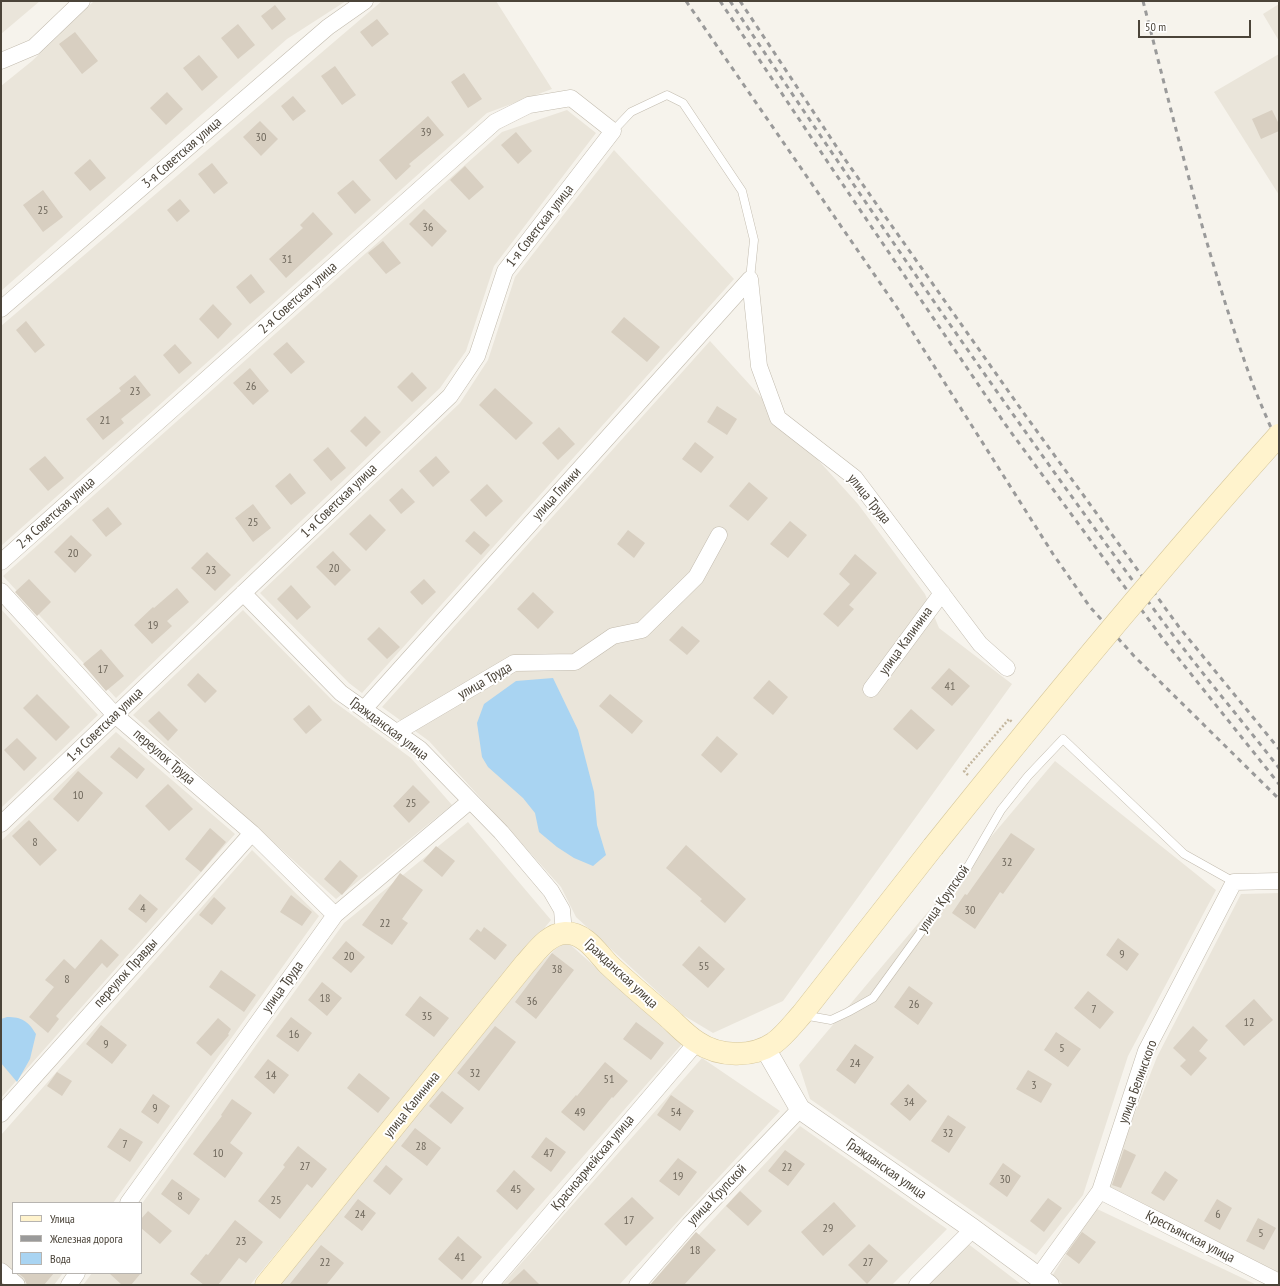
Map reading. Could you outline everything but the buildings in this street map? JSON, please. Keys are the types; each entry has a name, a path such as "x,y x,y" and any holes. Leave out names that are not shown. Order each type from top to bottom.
{"main road":[{"path":"765,1048 783,1035 802,1014 1024,732 1204,519 1279,435"},
{"name":"Гражданская улица","path":"564,933 574,934 583,938 620,975 697,1042 713,1050 730,1053 743,1054 765,1048"},
{"name":"улица Калинина","path":"266,1285 525,964 545,942 554,936 564,933"}],"street":[{"path":"1,61 34,47 82,1"},
{"name":"3-я Советская улица","path":"1,309 328,27 365,1"},
{"name":"2-я Советская улица","path":"1,562 495,122 529,105 571,98 612,131"},
{"name":"1-я Советская улица","path":"1,824 450,396 477,356 504,271 612,131"},
{"name":"улица Труда","path":"750,278 759,366 778,418 855,478 980,644 1007,668"},
{"name":"улица Глинки","path":"364,709 750,278"},
{"name":"улица Труда","path":"397,732 514,663 575,662 613,636 642,630 696,577 719,535"},
{"name":"переулок Труда","path":"1,591 115,716 252,832 335,915"},
{"name":"Гражданская улица","path":"243,593 341,693 420,749 501,832 552,891 562,910 564,933"},
{"name":"улица Калинина","path":"871,689 942,593"},
{"name":"улица Труда","path":"129,1202 335,915 470,801"},
{"name":"переулок Правды","path":"1,1114 252,832"},
{"path":"1234,882 1279,881"},
{"name":"улица Белинского","path":"1043,1281 1100,1191 1146,1052 1234,882"},
{"name":"Красноармейская улица","path":"490,1285 697,1042"},
{"name":"Гражданская улица","path":"765,1048 800,1109 973,1229 1043,1281"},
{"name":"улица Крупской","path":"637,1285 689,1224 800,1109"},
{"name":"Крестьянская улица","path":"1100,1191 1279,1282"},
{"path":"917,1285 973,1229"},
{"path":"1,1271 17,1285"},
{"path":"69,1285 77,1274"}],"lane":[{"path":"612,131 631,112 667,95 682,102 742,191 754,240 750,278"},
{"name":"улица Крупской","path":"802,1014 831,1020 873,998 966,870 1001,810 1028,776 1062,739 1184,854 1234,882"}],"path":[{"path":"964,771 1009,719 1013,722"}],"shaded area":[{"path":"1,1 40,1 1,34"},
{"path":"94,1 346,1 287,39 1,291 1,86 32,61"},
{"path":"382,1 496,1 552,89 487,113 1,546 1,326"},
{"path":"1279,4 1279,41 1263,14"},
{"path":"1279,54 1279,195 1214,92"},
{"path":"567,110 596,133 494,266 466,351 440,388 116,698 3,576 502,132"},
{"path":"614,150 734,279 362,693 349,683 260,593 460,403 488,360 515,277"},
{"path":"710,341 858,504 925,594 939,628 1012,684 783,1001 713,1033 683,1015 576,917 561,887 429,741 382,707"},
{"path":"1,609 98,715 1,808"},
{"path":"243,610 333,701 411,758 452,805 336,899 133,715"},
{"path":"116,732 235,834 1,1098 1,841"},
{"path":"1055,761 1216,890 1128,1056 1083,1195 1036,1255 810,1099 799,1065"},
{"path":"468,822 551,920 250,1285 83,1285 91,1274 142,1274 142,1204 344,923"},
{"path":"252,850 319,916 114,1202 12,1202 12,1271 1,1261 1,1135"},
{"path":"1279,893 1279,1273 1106,1187 1157,1057 1241,894"},
{"path":"565,940 682,1044 470,1285 279,1285 537,967"},
{"path":"702,1058 780,1111 619,1285 502,1285"},
{"path":"800,1126 947,1229 892,1285 652,1285"},
{"path":"1095,1208 1257,1285 1064,1285 1052,1276"},
{"path":"967,1243 1022,1285 926,1285"},
{"path":"16,1274 62,1274 54,1285 28,1285"}],"water":[{"path":"553,678 578,730 594,792 597,825 606,855 593,866 574,858 557,847 539,832 535,813 523,798 488,767 482,757 477,723 484,704 516,681"},
{"path":"7,1017 21,1019 30,1026 36,1034 30,1059 17,1082 1,1063 1,1019"}],"railway":[{"path":"686,1 898,309 1053,554 1090,607 1134,656 1279,799"},
{"path":"720,1 1005,424 1163,639 1279,784"},
{"path":"730,1 891,240 1057,476 1170,631 1279,768"},
{"path":"740,1 844,158 1023,412 1179,627 1279,749"},
{"path":"1143,1 1191,187 1218,280 1252,381 1279,447"}]}
